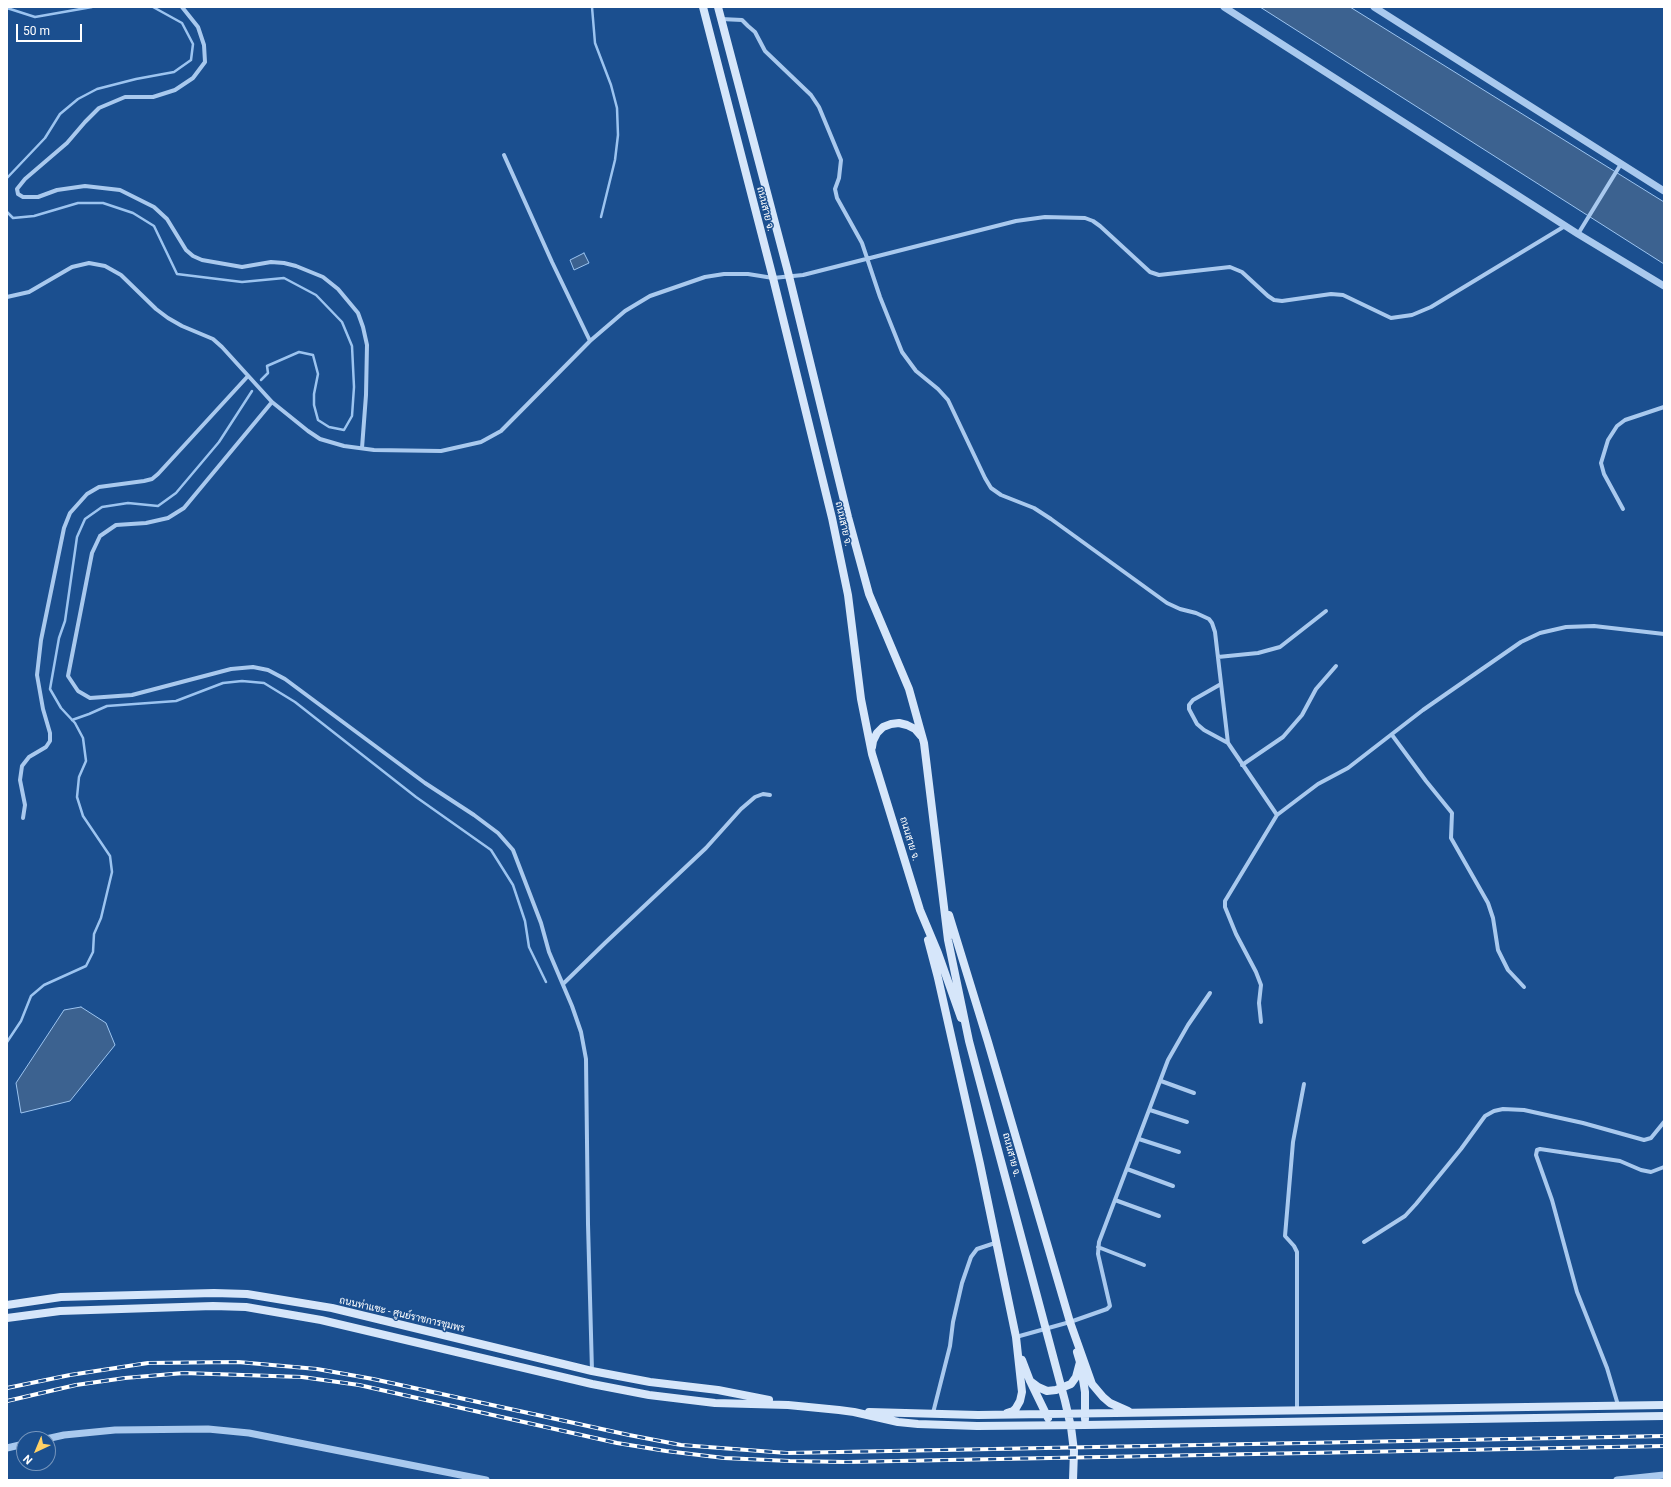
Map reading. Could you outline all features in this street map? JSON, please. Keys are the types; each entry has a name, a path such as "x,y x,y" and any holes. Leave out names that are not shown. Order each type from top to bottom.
{"main road":[{"name":"ถนนสาย จ.","path":"703,7 773,278 832,518 848,595 861,699 872,754 920,910 938,953 969,1041"},
{"name":"ถนนสาย จ.","path":"718,7 789,276 848,517 869,594 908,690 924,743 948,940 969,1041 1059,1375 1071,1427 1074,1451 1073,1480"},
{"path":"872,754 873,741 877,733 891,724 899,723 915,729 924,743"},
{"path":"944,900 975,998 1070,1322 1080,1362 1085,1392 1085,1425"},
{"path":"920,910 938,978 1022,1361 1030,1382 1048,1414 1050,1424"},
{"name":"ถนนท่าแซะ - ศูนย์ราชการชุมพร","path":"7,1305 61,1298 206,1293 247,1294 327,1307 592,1371 650,1382 718,1390 788,1405"},
{"name":"ถนนท่าแซะ - ศูนย์ราชการชุมพร","path":"7,1318 60,1311 213,1306 246,1307 321,1320 592,1384 649,1395 686,1400 788,1405 854,1412"},
{"path":"1070,1322 1092,1384 1110,1403 1133,1412"},
{"path":"1002,1415 1013,1411 1016,1408 1020,1401 1022,1392 1016,1337"},
{"path":"1030,1382 1038,1388 1047,1391 1064,1388 1071,1384 1076,1377 1080,1362"},
{"path":"592,1371 592,1384"},
{"path":"854,1412 1002,1415 1664,1405"},
{"path":"1429,1408 1429,1419"},
{"path":"854,1412 898,1422 977,1426 1664,1416"}],"street":[{"path":"182,7 198,27 204,45 205,62 193,78 175,90 153,97 125,97 100,108 85,122 67,143 25,179 17,189 18,194 23,197 38,197 57,190 85,186 120,190 154,207 167,219 186,250 193,256 202,260 242,268 271,262 284,263 296,266 323,277 338,289 358,313 363,327 367,345 366,395 362,448"},
{"path":"1224,7 1565,226 1664,286"},
{"path":"1374,7 1664,190"},
{"path":"721,19 742,20 755,32 765,51 812,95 819,107 840,160 839,178 835,189 837,198 862,243 883,304 902,352 916,371 938,389 948,400 991,488 1000,495 1034,508 1051,518 1167,603 1180,609 1196,613 1212,623 1215,632 1228,743 1277,815"},
{"path":"504,155 552,262 590,341"},
{"path":"1578,234 1621,164"},
{"path":"7,297 29,292 72,267 89,263 105,266 121,275 156,309 168,318 182,326 213,339 222,346 272,402 320,439 333,444 362,448 441,450 454,449 488,439 508,424 590,341 625,311 650,296 699,279 724,274 748,274 773,278 816,272 1016,221 1045,217 1085,218 1100,226 1150,272 1159,275 1230,267 1242,272 1274,300 1331,294 1343,295 1391,318 1412,315 1431,307 1565,226"},
{"path":"23,818 25,805 20,780 22,766 29,757 46,747 50,741 50,733 43,709 37,675 41,640 64,528 70,513 88,494 99,488 152,478 248,376"},
{"path":"272,402 184,508 168,518 146,523 116,525 100,536 92,553 68,676 78,691 90,698 132,695 231,669 253,667 268,670 285,679 425,783 498,833 513,850 541,923 549,952 582,1032 586,1059 592,1371"},
{"path":"1622,509 1604,474 1601,463 1608,440 1617,426 1625,420 1664,407"},
{"path":"1218,657 1258,654 1280,647 1326,611"},
{"path":"1261,1022 1259,1003 1261,986 1256,972 1233,928 1224,907 1225,901 1277,815 1318,784 1348,768 1423,710 1514,647 1540,633 1566,627 1594,626 1664,634"},
{"path":"1242,765 1283,737 1302,715 1316,689 1336,666"},
{"path":"1221,684 1193,700 1189,705 1189,709 1197,724 1204,730 1228,743"},
{"path":"1392,735 1452,813 1451,838 1488,903 1493,918 1498,950 1508,970 1524,987"},
{"path":"563,984 706,848 741,809 755,797 763,794 770,795"},
{"path":"1016,1337 1070,1322 1107,1309 1110,1306 1098,1254 1099,1242 1168,1060 1188,1025 1210,993"},
{"path":"1161,1081 1194,1093"},
{"path":"1297,1410 1296,1252 1294,1246 1285,1236 1293,1142 1304,1084"},
{"path":"1364,1242 1404,1216 1416,1204 1461,1149 1485,1116 1494,1111 1503,1109 1524,1110 1583,1123 1644,1140 1651,1138 1664,1122"},
{"path":"1150,1110 1187,1122"},
{"path":"1138,1139 1179,1152"},
{"path":"1618,1405 1607,1368 1578,1292 1552,1200 1536,1155 1537,1150 1540,1149 1620,1161 1641,1170 1651,1172 1664,1167"},
{"path":"1127,1169 1173,1186"},
{"path":"1114,1200 1159,1216"},
{"path":"933,1414 950,1346 955,1314 971,1257 977,1249 996,1243"},
{"path":"1098,1247 1144,1265"},
{"path":"56,1437 115,1430 208,1429 249,1433 486,1480"},
{"path":"1617,1480 1664,1475"}],"water":[{"path":"1260,7 1350,7 1664,202 1664,264"},
{"path":"584,253 589,263 574,270 570,260"},
{"path":"81,1007 106,1023 115,1045 70,1101 21,1113 16,1083 64,1010"}],"waterway":[{"path":"7,8 35,17 92,7"},
{"path":"7,178 45,138 60,114 78,99 97,89 136,79 174,72 191,60 193,44 182,23 153,7"},
{"path":"592,7 595,43 611,85 617,108 618,135 615,160 601,217"},
{"path":"7,212 13,218 34,216 78,203 103,203 133,213 154,226 177,274 242,282 284,278 316,295 342,322 352,346 354,387 352,416 344,430 329,427 318,420 314,405 314,394 318,374 313,355 299,352 267,366 268,373 261,380"},
{"path":"7,1042 21,1021 31,996 44,985 86,966 93,952 94,934 101,918 112,872 110,856 83,816 77,797 79,777 86,761 83,738 75,723 61,708 50,689 59,638 65,621 77,537 85,519 102,507 128,503 158,506 176,493 219,442 252,391"},
{"path":"72,720 107,706 176,701 223,683 242,681 264,683 295,702 416,797 491,850 513,885 525,921 529,947 546,982"}],"railway":[{"path":"7,1388 70,1375 148,1363 238,1362 317,1369 373,1379 681,1445 787,1453 1664,1436"},
{"path":"7,1401 76,1385 125,1378 184,1373 302,1377 359,1385 617,1443 724,1458 790,1461 846,1462 1664,1446"}]}
